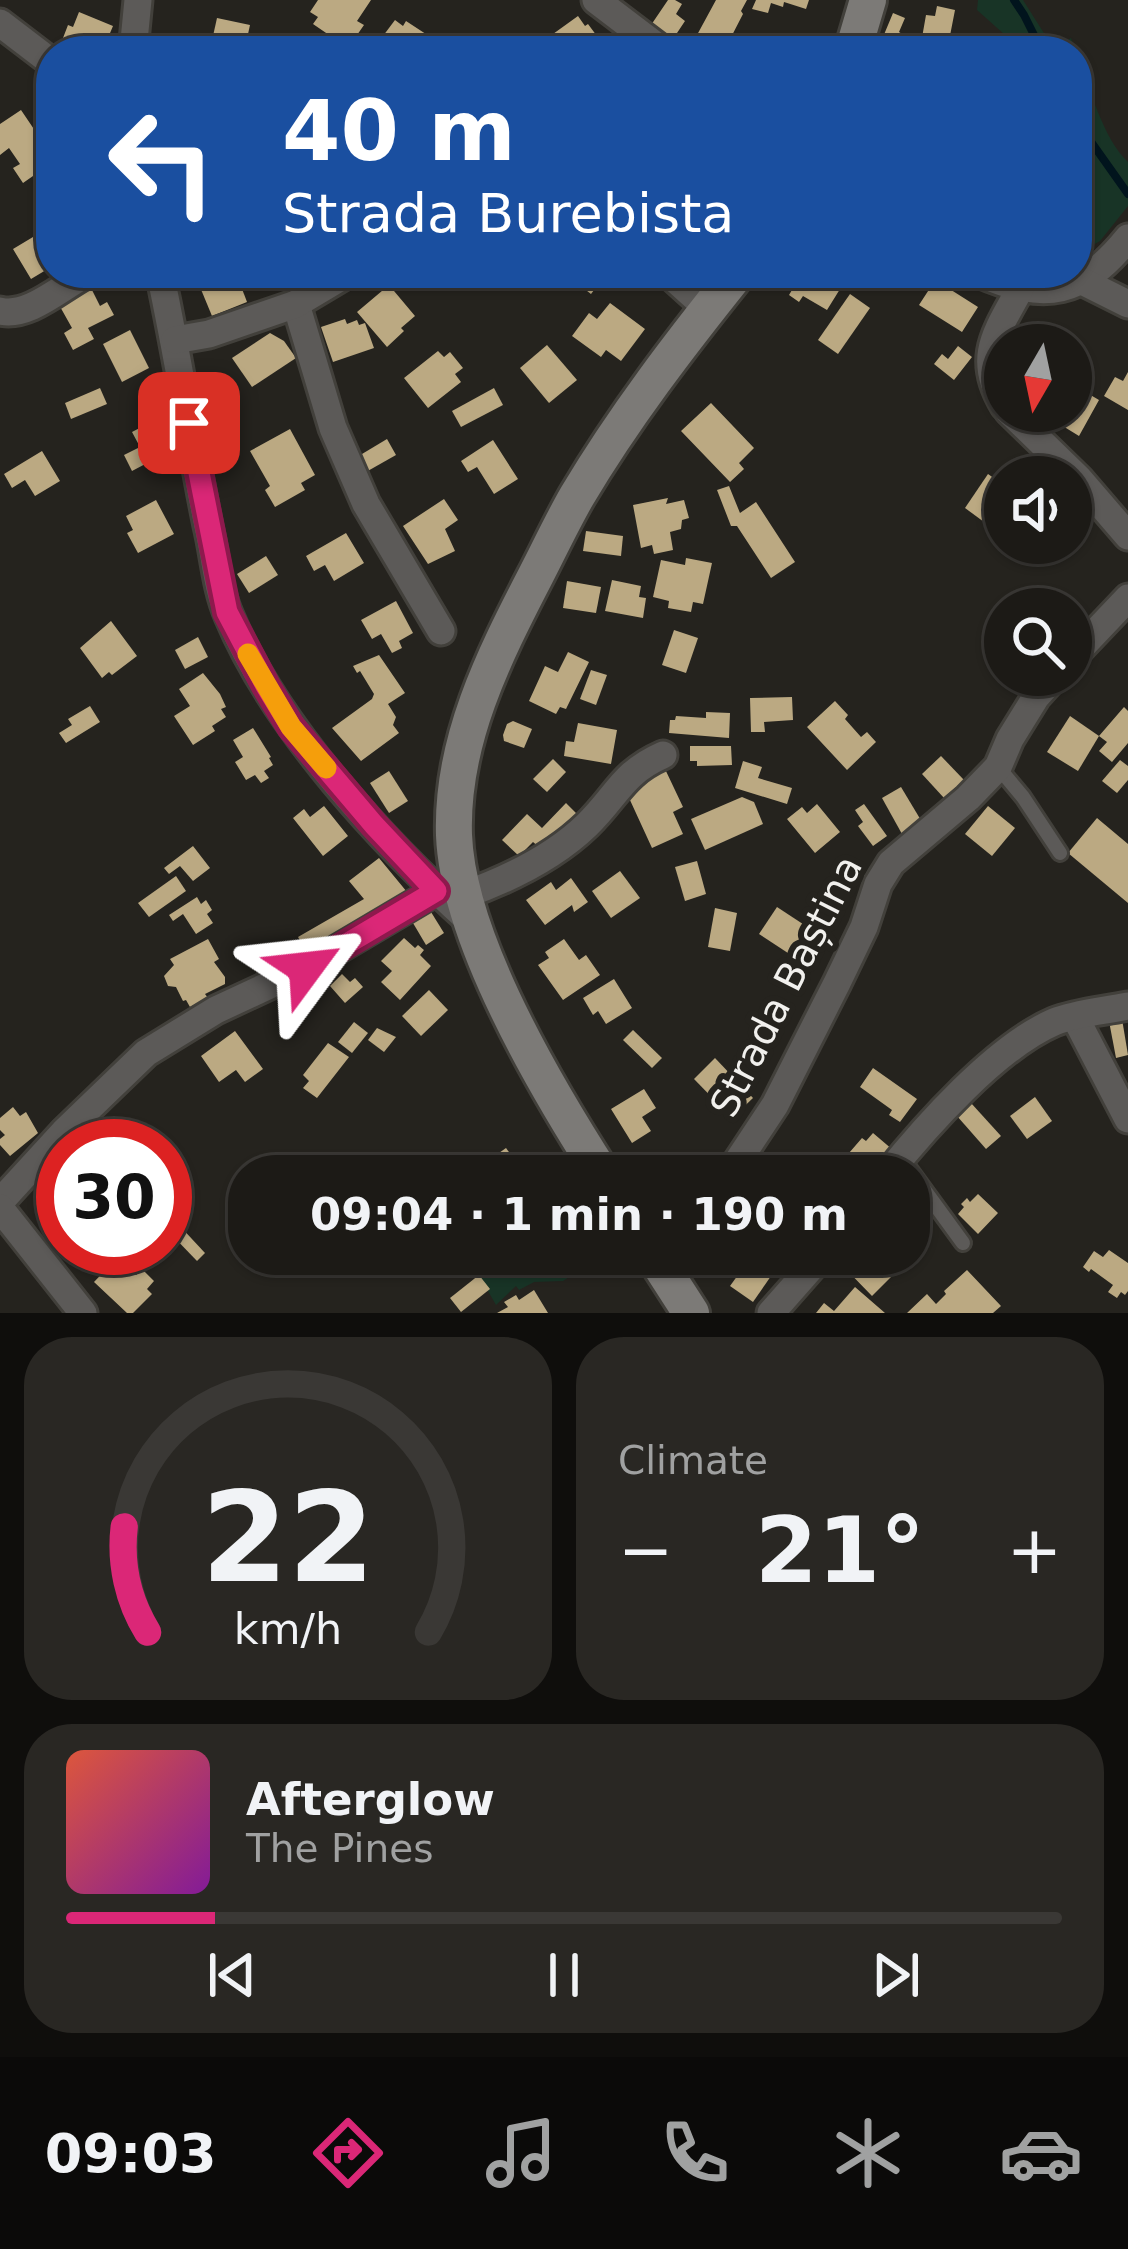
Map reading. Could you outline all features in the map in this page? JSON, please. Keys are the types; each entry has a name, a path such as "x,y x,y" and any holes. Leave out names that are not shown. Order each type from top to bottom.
{"main road":[{"path":"857,36 868,0"},
{"path":"589,1155 568,1122 458,904 457,788 469,720 496,654 577,497 642,397 725,288"},
{"path":"671,1275 691,1313"}],"street":[{"path":"134,36 138,0"},
{"path":"596,0 643,36"},
{"path":"0,23 36,51"},
{"path":"1092,275 1128,238"},
{"path":"1092,286 1128,304"},
{"path":"0,311 12,314 61,288"},
{"path":"163,288 227,612 291,727 374,825 458,904"},
{"path":"175,340 209,334 296,304 323,288"},
{"path":"685,288 708,309"},
{"path":"1002,324 1020,289 1048,292 1062,288"},
{"path":"296,304 333,428 357,485 441,631"},
{"path":"1031,432 1128,536"},
{"path":"1092,636 1128,598"},
{"name":"Strada Baștina","path":"742,1155 775,1105 891,863 998,767 1037,696"},
{"path":"82,1313 0,1205 64,1132 146,1053 216,1010 458,904 493,884 588,824 632,772 663,755"},
{"path":"905,1155 950,1106 1024,1039 1057,1021 1128,1006"},
{"path":"1075,1017 1128,1119"},
{"path":"771,1313 804,1275"}],"lane":[{"path":"998,767 1060,853"},
{"path":"930,1207 963,1243"}],"green space":[{"path":"978,0 1023,0 1046,36 1006,36 977,10"},
{"path":"1092,96 1104,126 1128,162 1128,206 1092,245"},
{"path":"572,1275 563,1281 534,1282 519,1290 516,1286 496,1305 480,1277"}],"building":[{"path":"318,0 371,0 357,21 364,25 356,36 330,36 313,24 318,17 310,12"},
{"path":"668,0 682,4 676,14 685,21 675,36 662,36 649,28"},
{"path":"716,0 747,0 732,36 697,35"},
{"path":"756,0 809,0 806,9 771,3 768,13 752,9"},
{"path":"937,6 955,10 950,36 922,36 926,15 935,16"},
{"path":"79,12 113,26 109,36 64,36 68,25 73,27"},
{"path":"893,13 905,18 901,36 883,36"},
{"path":"578,16 597,36 555,36"},
{"path":"217,18 250,25 248,36 213,36"},
{"path":"395,20 403,26 406,21 429,36 383,36"},
{"path":"21,110 36,132 35,180 33,176 23,183 13,168 20,164 9,148 0,155 0,124"},
{"path":"36,235 36,276 31,279 13,249"},
{"path":"91,288 100,306 107,302 114,315 88,328 94,339 73,350 64,333 72,328 58,303"},
{"path":"200,288 242,288 247,302 212,316"},
{"path":"392,288 415,316 387,347 357,312"},
{"path":"793,288 841,288 827,310 803,296 799,302 789,295"},
{"path":"930,288 948,288 978,307 962,332 919,305"},
{"path":"850,294 870,308 838,354 818,340"},
{"path":"610,303 645,329 621,361 606,350 601,357 572,336 589,313 597,319"},
{"path":"345,319 347,324 365,323 374,348 333,362 321,327"},
{"path":"130,330 149,368 122,382 103,344"},
{"path":"270,333 284,341 296,358 252,387 232,358"},
{"path":"547,345 577,380 549,403 520,368"},
{"path":"958,346 972,357 954,380 934,364 942,354 948,359"},
{"path":"438,351 444,357 450,352 463,368 455,374 461,382 428,408 404,378"},
{"path":"1128,372 1128,410 1104,396 1115,377 1123,381"},
{"path":"100,388 107,404 71,419 65,403"},
{"path":"494,388 503,405 461,427 452,411"},
{"path":"711,403 754,448 739,463 744,469 730,482 681,431"},
{"path":"153,421 170,451 132,471 124,455 140,447 132,432"},
{"path":"290,429 315,475 301,483 305,490 275,507 265,490 270,486 250,451"},
{"path":"387,439 396,455 366,472 357,457"},
{"path":"493,440 518,479 494,494 477,467 468,472 461,461"},
{"path":"42,451 60,481 35,496 25,480 12,488 4,474"},
{"path":"984,480 984,522 965,508"},
{"path":"729,486 740,513 756,502 795,562 771,578 737,526 731,526 717,490"},
{"path":"668,498 666,504 684,500 689,518 682,520 681,529 670,532 673,550 654,554 652,545 641,548 633,505"},
{"path":"444,499 458,520 445,529 455,551 428,564 403,526"},
{"path":"156,500 174,534 138,553 127,533 133,530 126,516"},
{"path":"586,531 623,536 621,556 583,551"},
{"path":"346,533 364,563 334,581 325,565 314,571 306,556"},
{"path":"266,556 278,575 249,593 237,574"},
{"path":"686,558 712,563 703,604 693,602 691,612 668,608 669,601 653,597 661,560 685,565"},
{"path":"612,580 641,586 639,597 646,598 643,618 605,611"},
{"path":"567,581 601,587 596,613 563,608"},
{"path":"396,601 413,633 399,641 402,648 392,653 381,634 372,639 361,620"},
{"path":"111,621 137,656 102,678 80,648"},
{"path":"674,630 698,638 686,673 662,665"},
{"path":"198,637 208,657 185,669 175,650"},
{"path":"568,652 589,662 566,709 560,707 556,714 529,701 545,666 558,672"},
{"path":"379,655 405,693 388,704 399,733 361,761 332,728 372,699 374,694 353,666"},
{"path":"591,670 607,675 596,705 580,699"},
{"path":"203,673 220,694 226,717 193,745 174,716 190,706 179,689"},
{"path":"792,697 793,720 764,722 765,732 751,732 750,698"},
{"path":"835,701 861,737 867,732 876,742 847,770 807,727"},
{"path":"90,706 100,722 66,743 59,733 72,725 68,719"},
{"path":"1124,707 1128,743 1112,762 1099,751 1107,742 1099,736"},
{"path":"706,712 730,713 729,738 669,733 670,720 676,716 706,718"},
{"path":"1070,716 1099,736 1078,771 1047,752"},
{"path":"513,721 532,729 524,748 504,741 507,724"},
{"path":"578,723 617,730 611,764 564,756 566,741 574,742"},
{"path":"253,728 273,765 264,771 269,778 261,783 255,775 246,780 235,762 243,757 233,740"},
{"path":"690,746 731,746 732,765 697,766 697,761 690,761"},
{"path":"941,756 964,780 944,798 922,774"},
{"path":"553,759 566,772 547,792 533,779"},
{"path":"1120,760 1128,766 1128,780 1117,793 1102,781"},
{"path":"743,761 762,767 758,778 792,788 787,804 735,788"},
{"path":"665,769 683,807 673,812 683,834 652,848 624,787"},
{"path":"389,771 408,801 389,813 370,783"},
{"path":"901,787 922,822 902,834 882,798"},
{"path":"742,797 754,802 763,824 705,850 691,819"},
{"path":"566,803 581,818 562,838 556,832 540,848 533,842 519,856 502,840 527,814 542,828"},
{"path":"817,804 840,832 815,853 787,819 802,807 807,813"},
{"path":"864,804 887,836 873,846 858,826 863,822 855,810"},
{"path":"324,806 348,836 323,856 293,818 304,809 310,817"},
{"path":"988,806 1015,828 992,856 965,834"},
{"path":"1097,818 1128,844 1128,903 1068,853"},
{"path":"193,846 210,868 193,881 180,866 169,874 164,868"},
{"path":"379,858 407,892 383,914 309,956 298,937 364,899 349,881"},
{"path":"697,861 706,894 685,901 675,867"},
{"path":"620,871 640,898 611,918 592,891"},
{"path":"176,876 186,891 149,917 138,903"},
{"path":"571,878 588,902 574,912 572,905 545,925 526,900 551,882 556,890"},
{"path":"197,897 201,904 206,900 213,923 196,934 183,914 173,921 169,915"},
{"path":"777,907 812,930 794,957 759,934"},
{"path":"715,908 737,913 730,951 708,947"},
{"path":"431,912 444,933 426,945 413,923"},
{"path":"404,938 424,950 420,955 431,966 400,1000 381,982 392,971 381,961"},
{"path":"208,939 225,984 190,1007 164,976 174,965 170,959"},
{"path":"564,939 579,960 586,955 600,975 563,1000 538,965 549,958 545,952"},
{"path":"342,974 363,987 345,1003 330,986"},
{"path":"614,979 632,1008 606,1024 598,1011 593,1015 583,998"},
{"path":"429,990 448,1010 421,1036 402,1016"},
{"path":"1122,1019 1128,1055 1116,1058 1109,1021"},
{"path":"354,1022 368,1033 352,1053 338,1042"},
{"path":"377,1028 396,1037 384,1052 368,1040"},
{"path":"633,1030 662,1058 652,1068 623,1040"},
{"path":"235,1031 263,1069 245,1082 236,1070 219,1082 201,1056"},
{"path":"328,1043 349,1057 317,1098 303,1088 309,1081 303,1075"},
{"path":"715,1058 753,1098 732,1118 694,1079"},
{"path":"873,1068 917,1099 900,1122 889,1115 892,1110 860,1087"},
{"path":"644,1089 656,1108 642,1117 651,1131 632,1143 611,1109"},
{"path":"1035,1097 1052,1121 1027,1139 1010,1116"},
{"path":"971,1103 1001,1136 986,1149 957,1116"},
{"path":"13,1107 20,1116 26,1112 36,1135 10,1156 0,1145 5,1135 0,1118"},
{"path":"873,1133 893,1150 889,1155 849,1153 862,1138 866,1141"},
{"path":"978,1194 998,1213 978,1234 958,1214 967,1198 970,1202"},
{"path":"192,1239 205,1253 197,1261 192,1256"},
{"path":"1109,1250 1128,1263 1128,1291 1117,1298 1108,1292 1113,1285 1083,1267 1094,1251 1103,1257"},
{"path":"967,1270 1001,1306 993,1313 907,1313 927,1294 936,1304"},
{"path":"101,1275 148,1275 154,1281 147,1289 152,1294 133,1313 127,1313 94,1282"},
{"path":"479,1275 490,1289 461,1312 450,1298"},
{"path":"738,1275 772,1275 753,1302 730,1286"},
{"path":"852,1275 893,1275 872,1296"},
{"path":"855,1287 885,1313 816,1313 824,1303 834,1311"},
{"path":"534,1290 548,1313 497,1313 508,1307 504,1302 516,1295 519,1300"}],"waterway":[{"path":"1014,0 1034,36"},
{"path":"1092,143 1128,194"}],"slow traffic":[{"path":"248,654 291,727 326,768"}],"route":[{"path":"189,423 227,612 238,634 291,727 436,891 306,968"}]}
